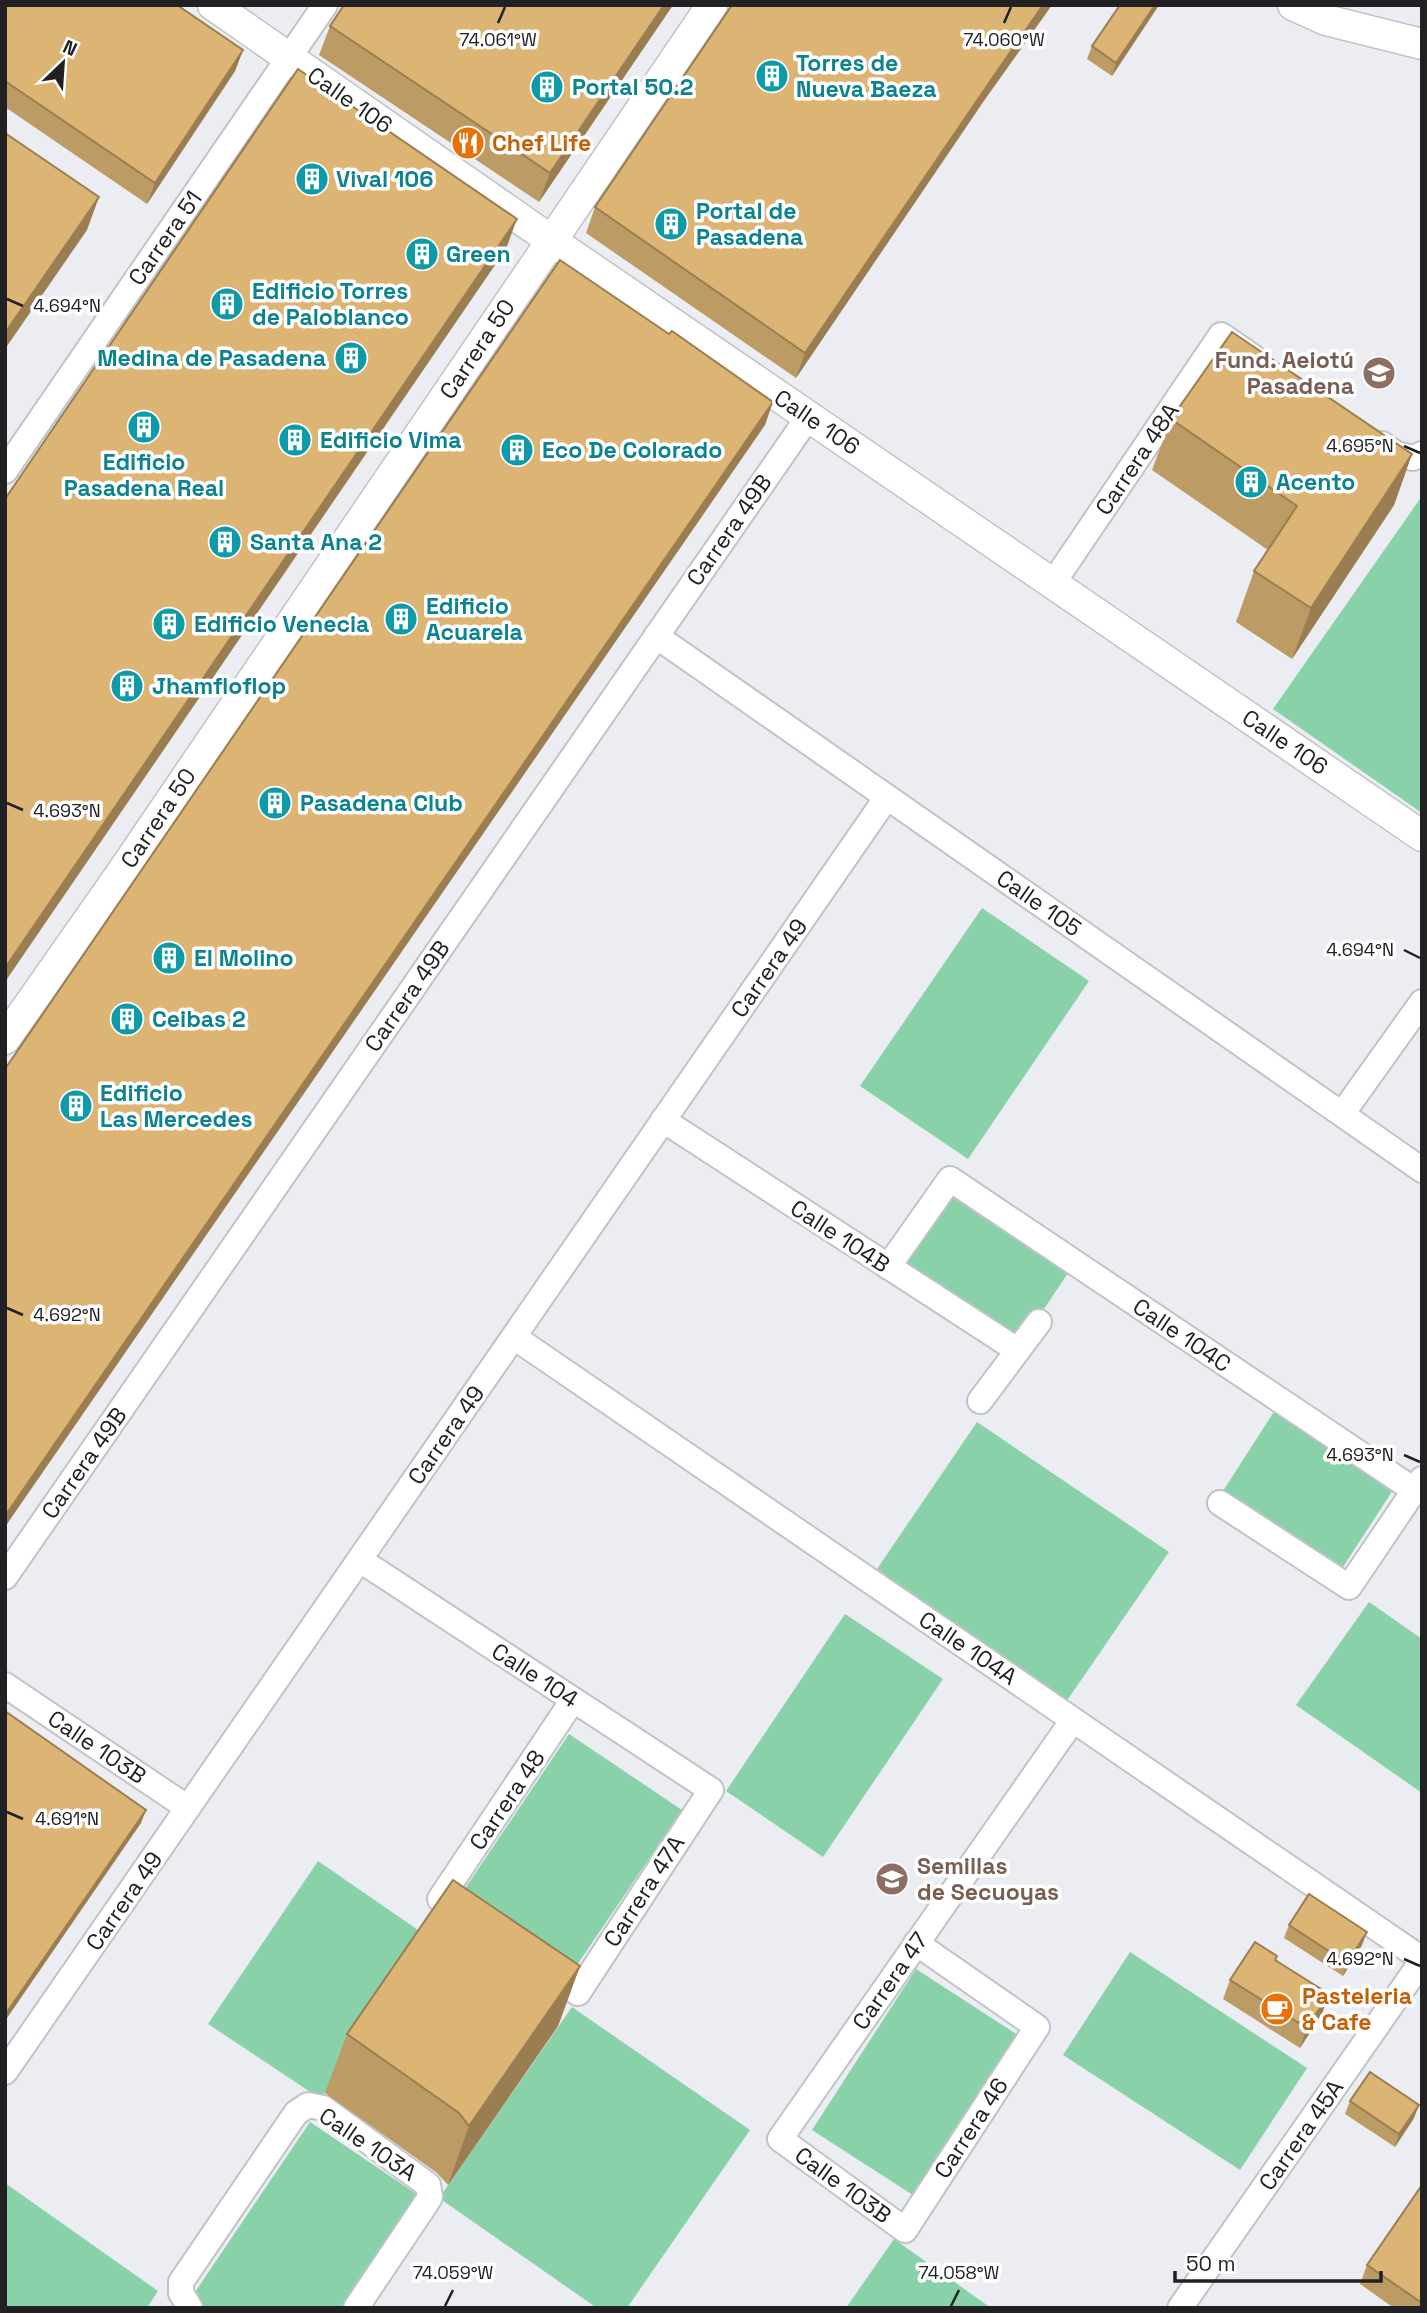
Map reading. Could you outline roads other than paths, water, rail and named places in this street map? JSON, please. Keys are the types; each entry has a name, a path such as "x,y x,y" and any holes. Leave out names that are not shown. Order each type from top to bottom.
{"street":[{"name":"Calle 106","path":"213,5 551,240 1422,836"},
{"name":"Carrera 51","path":"5,471 326,5"},
{"name":"Carrera 50","path":"5,1039 712,5"},
{"path":"1293,5 1326,20 1422,44"},
{"name":"Carrera 48A","path":"1053,583 1221,335 1275,372"},
{"name":"Carrera 49B","path":"5,1577 809,416"},
{"path":"1363,432 1396,454 1417,456"},
{"name":"Calle 105","path":"656,636 1422,1170"},
{"name":"Carrera 49","path":"5,2072 887,797"},
{"path":"1342,1114 1422,1002"},
{"name":"Calle 104B","path":"663,1120 1017,1350"},
{"name":"Calle 104C","path":"888,1267 950,1179 1418,1484"},
{"path":"980,1401 1039,1322"},
{"name":"Calle 104A","path":"514,1337 1422,1960"},
{"path":"1220,1503 1349,1587 1418,1484"},
{"name":"Calle 104","path":"360,1560 710,1790"},
{"name":"Calle 103B","path":"5,1685 188,1808"},
{"name":"Carrera 48","path":"463,1915 440,1899 573,1700"},
{"name":"Carrera 47","path":"780,2139 1073,1720"},
{"name":"Carrera 47A","path":"520,1954 578,1993 710,1790"},
{"name":"Carrera 46","path":"905,2230 1037,2027 916,1943"},
{"name":"Carrera 45A","path":"1180,2308 1422,1960"},
{"name":"Calle 103A","path":"185,2300 181,2282 296,2113 308,2105 323,2108 428,2185 430,2197 356,2308"},
{"name":"Calle 103B","path":"780,2139 905,2230"}],"place":[{"name":"Torres de Nueva Baeza","path":"772,76"},
{"name":"Portal 50.2","path":"547,87"},
{"name":"Chef Life","path":"468,143"},
{"name":"Vival 106","path":"312,179"},
{"name":"Portal de Pasadena","path":"671,224"},
{"name":"Green","path":"422,254"},
{"name":"Edificio Torres de Paloblanco","path":"227,304"},
{"name":"Medina de Pasadena","path":"351,358"},
{"name":"Fund. Aeiotú Pasadena","path":"1379,373"},
{"name":"Edificio Pasadena Real","path":"144,427"},
{"name":"Edificio Vima","path":"295,440"},
{"name":"Eco De Colorado","path":"517,450"},
{"name":"Acento","path":"1251,482"},
{"name":"Santa Ana 2","path":"225,542"},
{"name":"Edificio Acuarela","path":"401,619"},
{"name":"Edificio Venecia","path":"169,624"},
{"name":"Jhamfloflop","path":"127,686"},
{"name":"Pasadena Club","path":"275,803"},
{"name":"El Molino","path":"169,958"},
{"name":"Ceibas 2","path":"127,1019"},
{"name":"Edificio Las Mercedes","path":"76,1106"},
{"name":"Semillas de Secuoyas","path":"892,1879"},
{"name":"Pasteleria & Cafe","path":"1277,2009"}]}
